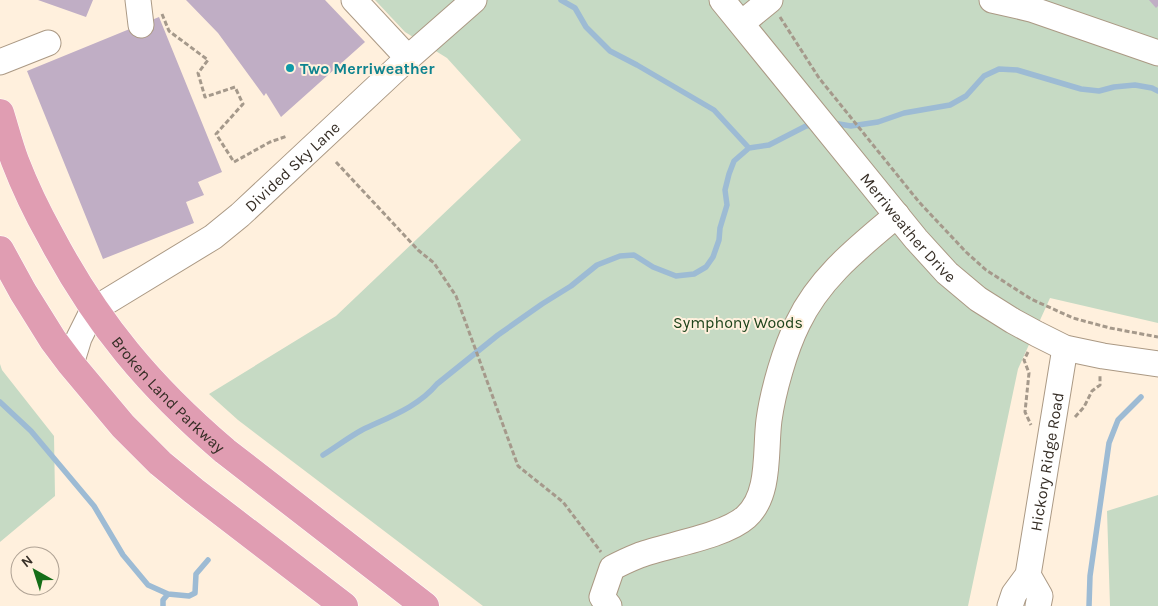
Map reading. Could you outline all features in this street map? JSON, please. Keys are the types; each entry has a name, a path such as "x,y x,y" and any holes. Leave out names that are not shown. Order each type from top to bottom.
{"main road":[{"name":"Broken Land Parkway","path":"0,113 15,161 36,209 65,264 93,310 133,361 194,425 284,498 425,606"},
{"path":"0,250 53,340 123,426 160,463 344,606"}],"street":[{"path":"354,0 408,58"},
{"name":"Divided Sky Lane","path":"93,310 213,237 240,216 408,58 474,0"},
{"name":"Merriweather Drive","path":"722,0 808,104 878,193 947,273 978,299 1013,321 1065,348 1158,364"},
{"path":"992,0 1030,9 1158,53"},
{"path":"141,25 149,4"},
{"path":"742,23 775,8"},
{"path":"0,62 48,43"},
{"path":"609,606 602,597 612,568 639,555 729,528 746,517 756,505 762,490 769,419 782,367 798,323 813,296 832,273 897,215"},
{"path":"71,364 78,338 93,310"},
{"name":"Hickory Ridge Road","path":"1010,606 1014,594 1028,575 1065,348"},
{"path":"1028,575 1040,596 1038,606"}],"path":[{"path":"149,4 169,31 208,60 198,73 205,97 236,87 243,104 216,134 234,162 270,142 287,136"},
{"path":"775,8 819,78 833,96 937,223 986,270 1023,294 1073,318 1110,328 1158,337"},
{"path":"336,162 418,250 434,263 456,296 518,466 563,502 612,568"},
{"path":"1024,360 1029,373 1025,412"},
{"path":"1092,391 1100,385"}],"green space":[{"name":"Symphony Woods","path":"375,0 1158,0 1158,323 1050,298 1018,369 968,606 483,606 238,420 209,394 336,316 521,140 447,58 405,32"},
{"path":"0,364 2,370 54,436 55,496 0,542"},
{"path":"1158,495 1158,606 1110,606 1107,511"}],"building":[{"path":"38,0 93,0 86,17"},
{"name":"Two Merriweather","path":"186,0 325,0 365,42 281,117 266,93 264,96 218,33"},
{"path":"1149,0 1158,0 1158,6 1156,8"},
{"path":"159,17 222,172 198,182 204,195 186,202 194,223 103,259 27,71"}],"waterway":[{"path":"561,0 575,8 586,27 610,51 714,110 749,148"},
{"path":"833,123 851,126 878,122 904,113 950,105 966,96 984,76 999,69 1017,70 1081,89 1099,91 1135,85 1158,91"},
{"path":"323,455 357,433 402,411 421,399 498,335 571,286 597,265 620,256 634,255 653,267 676,276 694,274 706,267 713,257 719,240 720,228 727,205 725,190 734,161 749,148 769,145 806,126 814,125"},
{"path":"1089,606 1090,576 1109,443 1118,420 1141,397"},
{"path":"0,402 31,431 94,506 123,555 148,585 168,594"},
{"path":"163,606 163,600 168,594 189,596 195,593 196,574 208,560"}],"place":[{"name":"Two Merriweather","path":"290,68"}]}
